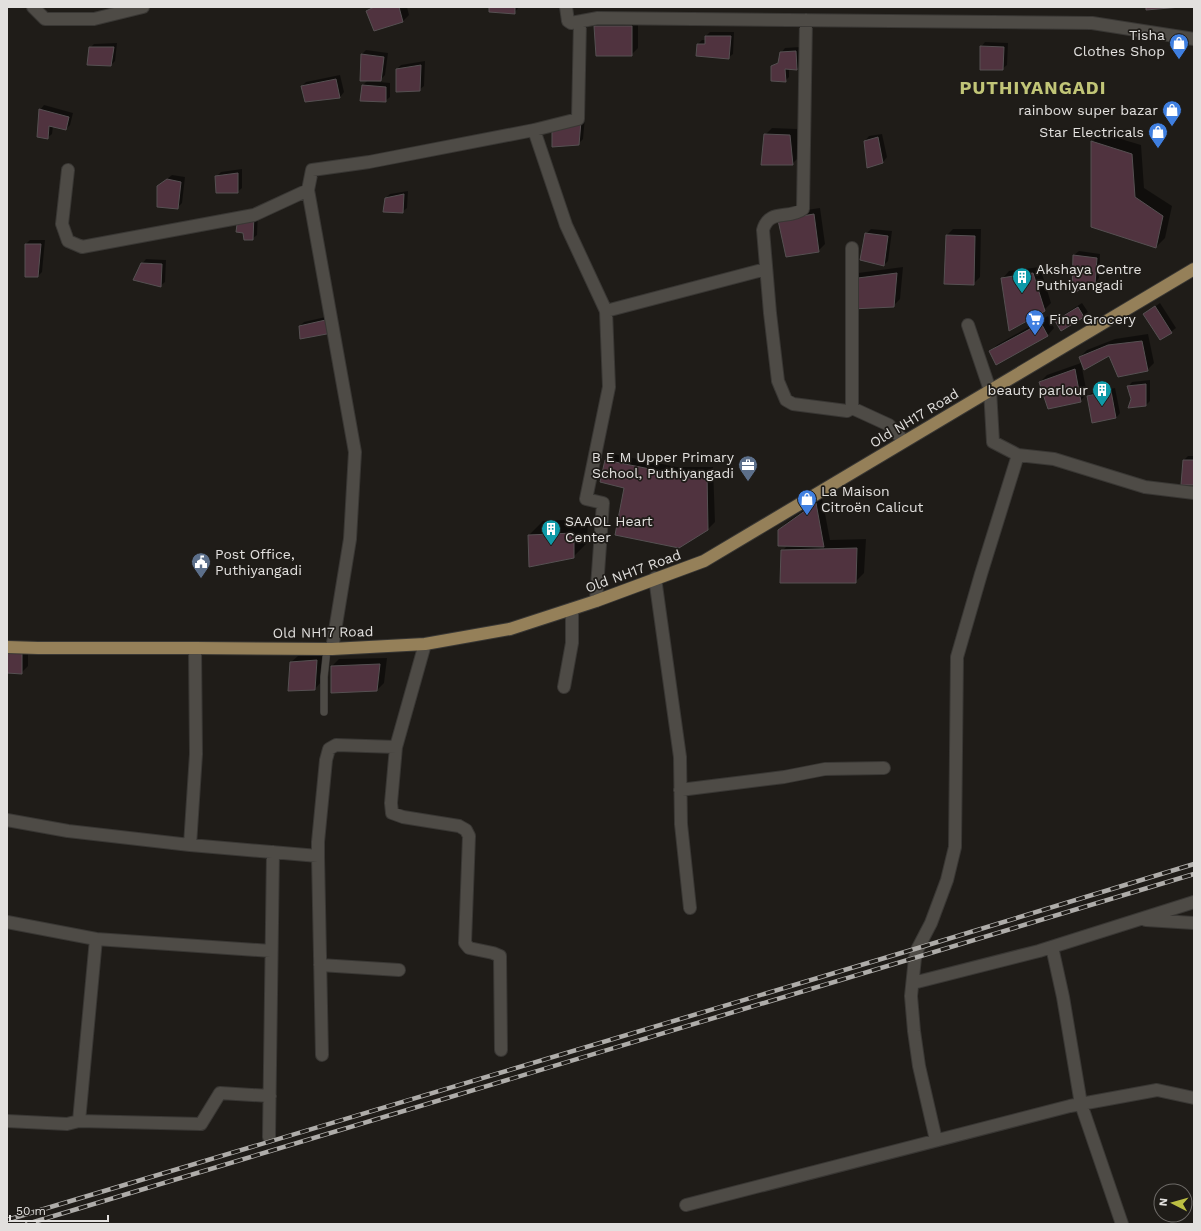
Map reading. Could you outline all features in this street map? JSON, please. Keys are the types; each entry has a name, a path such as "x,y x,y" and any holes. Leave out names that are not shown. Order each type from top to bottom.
{"main road":[{"name":"Old NH17 Road","path":"7,647 330,649 425,644 510,630 596,601 704,561 1194,270"}],"street":[{"path":"33,7 45,19 94,19 143,7"},
{"path":"566,7 568,21 571,22 580,22 598,18 1092,23 1194,39"},
{"path":"806,20 803,209 799,212 771,217 765,222 763,230 778,381 786,400 793,404 847,411 852,408"},
{"path":"330,649 350,539 354,452 308,190 312,170 369,162 578,120 580,22"},
{"path":"534,130 566,225 606,311 609,387 586,499 603,503 596,601"},
{"path":"68,170 62,224 68,241 82,247 254,215 308,190"},
{"path":"852,248 852,408"},
{"path":"606,311 766,269"},
{"path":"968,324 990,390 993,442 1018,455 1054,459 1145,487 1194,494"},
{"path":"852,408 889,425 904,441"},
{"path":"936,1140 919,1066 911,996 915,958 918,948 931,923 947,880 955,847 957,657 1018,455"},
{"path":"655,578 680,756 681,824 690,908"},
{"path":"564,687 572,643 572,609"},
{"path":"425,644 396,747 390,803 392,813 403,817 459,826 466,830 469,836 465,943 469,948 500,956 501,1050"},
{"path":"190,845 196,754 195,648"},
{"path":"322,1055 318,842 326,760 329,750 336,745 396,747"},
{"path":"680,790 784,777 825,769 884,768"},
{"path":"7,820 68,831 190,845 318,856"},
{"path":"269,1136 273,852"},
{"path":"913,983 1052,947 1194,902"},
{"path":"1138,920 1194,923"},
{"path":"7,922 96,939 271,951"},
{"path":"79,1121 96,939"},
{"path":"1052,947 1063,997 1082,1104 1122,1224"},
{"path":"320,965 399,970"},
{"path":"686,1205 1082,1104 1157,1090 1194,1098"},
{"path":"7,1121 67,1124 79,1121 201,1124 220,1093 270,1096"}],"lane":[{"path":"324,712 324,677 330,649"}],"building":[{"path":"374,7 399,7 403,22 374,31 366,11"},
{"path":"489,7 515,7 515,14 489,12"},
{"path":"1146,7 1181,7 1146,10"},
{"path":"594,26 632,26 632,56 596,56"},
{"path":"705,36 731,36 729,59 696,56 697,44 705,44"},
{"path":"980,46 1004,47 1003,70 980,70"},
{"path":"89,47 114,47 111,66 87,65"},
{"path":"796,51 797,70 785,69 786,82 771,81 771,66 778,63 780,52"},
{"path":"361,54 384,57 381,81 360,81"},
{"path":"421,65 420,91 396,92 396,69"},
{"path":"336,79 340,98 305,102 301,86"},
{"path":"362,85 386,87 386,102 360,101"},
{"path":"39,109 69,117 66,130 49,126 48,139 37,137"},
{"path":"581,121 579,145 552,147 552,127"},
{"path":"764,134 790,135 793,165 761,165"},
{"path":"878,137 883,163 867,168 864,141"},
{"path":"1091,141 1132,154 1135,197 1163,216 1156,248 1091,227"},
{"path":"238,173 238,193 216,193 215,176"},
{"path":"167,179 181,182 178,209 157,207 157,186"},
{"path":"404,194 403,213 383,212 385,198"},
{"path":"254,214 253,240 244,240 243,233 236,232 238,217"},
{"path":"814,214 819,252 786,257 778,220"},
{"path":"865,233 888,236 884,266 860,260"},
{"path":"946,235 975,236 974,285 944,284"},
{"path":"25,244 41,244 38,277 25,277"},
{"path":"1073,255 1097,258 1095,284 1072,293"},
{"path":"141,263 162,264 161,287 133,280"},
{"path":"897,273 894,307 851,309 850,279"},
{"name":"Akshaya Centre Puthiyangadi","path":"1033,273 1045,311 1009,331 1001,278"},
{"path":"1155,306 1172,333 1160,340 1143,314"},
{"path":"1078,307 1084,317 1061,331 1055,321"},
{"path":"330,319 332,333 300,339 299,326"},
{"path":"1041,323 1048,336 996,365 989,351"},
{"path":"1142,341 1148,371 1118,377 1109,356 1084,370 1079,357 1108,345"},
{"path":"1075,369 1081,402 1048,409 1039,382"},
{"path":"1146,384 1146,406 1128,408 1131,399 1127,386"},
{"name":"beauty parlour","path":"1111,391 1116,418 1092,423 1087,396"},
{"path":"605,460 670,473 707,473 708,530 679,548 615,535 624,488 600,482"},
{"path":"1183,460 1194,460 1194,485 1181,485"},
{"name":"La Maison Citroën Calicut","path":"816,503 824,547 778,546 778,530"},
{"name":"SAAOL Heart Center","path":"574,533 574,558 529,567 528,535"},
{"path":"857,548 856,583 780,583 781,550"},
{"path":"7,651 22,651 22,674 7,673"},
{"path":"317,660 315,690 288,691 290,662"},
{"path":"380,664 377,691 331,693 331,666"}],"railway":[{"path":"7,1220 1194,864"},
{"path":"27,1224 1194,874"}],"place":[{"name":"Tisha Clothes Shop","path":"1179,60"},
{"name":"rainbow super bazar","path":"1172,127"},
{"name":"Star Electricals","path":"1158,149"},
{"name":"Akshaya Centre Puthiyangadi","path":"1022,294"},
{"name":"Fine Grocery","path":"1035,336"},
{"name":"beauty parlour","path":"1102,407"},
{"name":"B E M Upper Primary School, Puthiyangadi","path":"748,482"},
{"name":"La Maison Citroën Calicut","path":"807,516"},
{"name":"SAAOL Heart Center","path":"551,546"},
{"name":"Post Office, Puthiyangadi","path":"201,579"}],"district":[{"name":"PUTHIYANGADI","path":"1033,88"}]}
